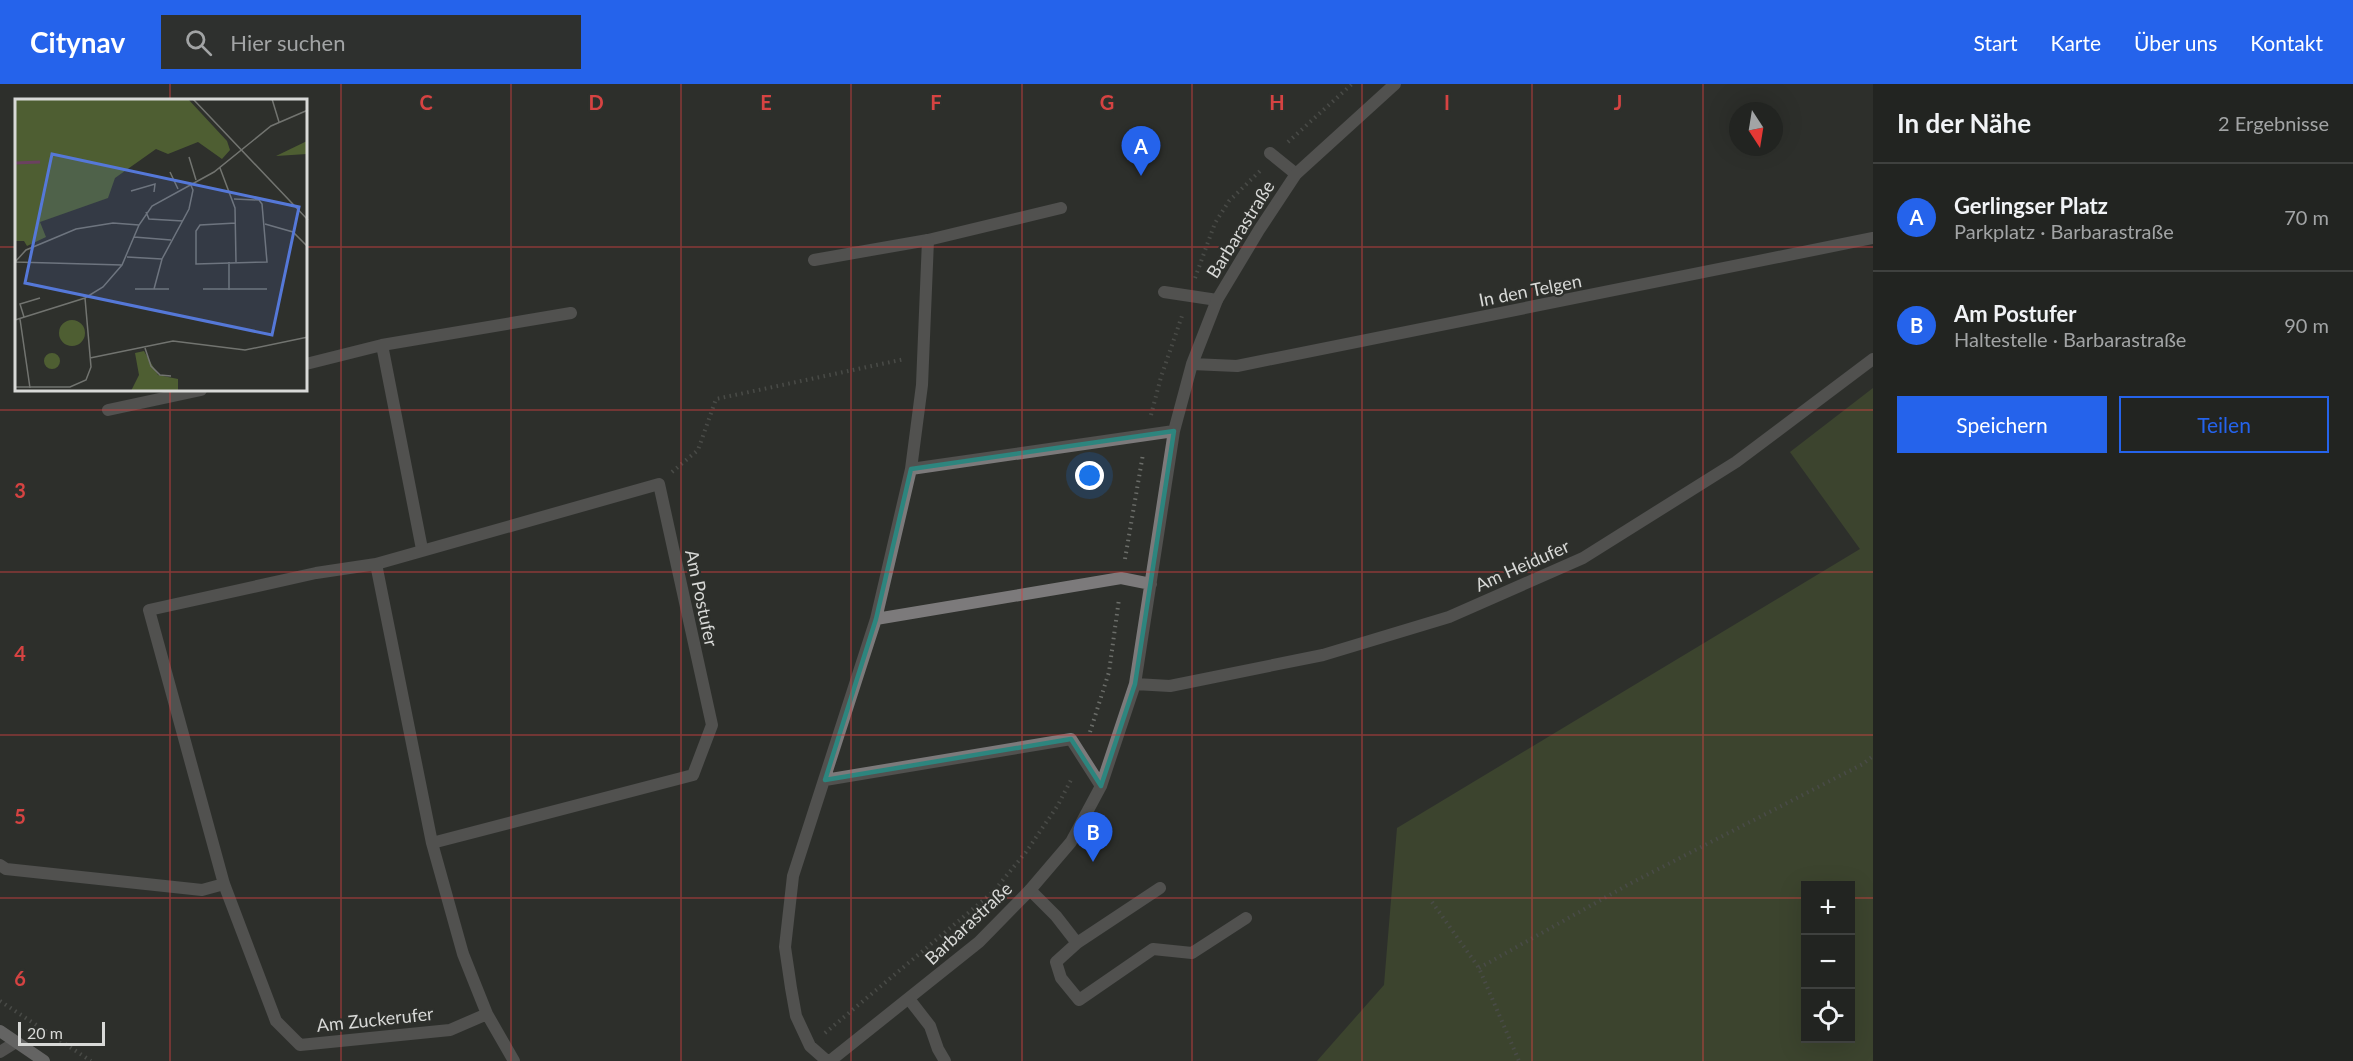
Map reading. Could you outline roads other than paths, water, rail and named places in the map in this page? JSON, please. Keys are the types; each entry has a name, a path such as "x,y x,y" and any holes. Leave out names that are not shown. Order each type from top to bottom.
{"main road":[{"path":"0,1031 44,1061"}],"street":[{"name":"Barbarastraße","path":"829,1061 979,942 1030,890 1071,842 1101,786 1136,684 1174,431 1192,364 1217,300 1296,174 1395,84"},
{"path":"1270,153 1296,174"},
{"path":"813,260 927,240 1061,208"},
{"name":"In den Telgen","path":"1192,364 1237,366 1873,238"},
{"path":"829,1061 810,1046 796,1016 785,947 793,876 876,619 911,469 922,385 927,240"},
{"path":"1164,292 1217,300"},
{"path":"308,363 381,345 571,313"},
{"path":"381,345 422,549 376,564 432,843 463,954 487,1014 514,1061"},
{"name":"Am Heidufer","path":"1136,684 1170,686 1323,655 1459,612 1583,558 1736,462 1873,359"},
{"path":"108,410 192,392"},
{"path":"911,469 1174,431"},
{"name":"Am Postufer","path":"422,549 659,484 712,725 693,775 432,843"},
{"name":"Am Zuckerufer","path":"376,564 316,573 149,610 224,884 276,1021 300,1045 450,1030 487,1014"},
{"path":"876,619 1121,578 1151,584"},
{"path":"825,780 1071,739 1101,786"},
{"path":"0,866 6,869 202,890 224,884"},
{"path":"1160,888 1077,943 1056,962 1061,978 1078,1000 1153,950 1192,953 1245,918"},
{"path":"1030,890 1056,916 1077,943"},
{"path":"909,999 930,1026 945,1061"},
{"path":"0,1052 16,1042"}],"place":[{"name":"Gerlingser Platz","path":"1141,176"},
{"name":"Am Postufer","path":"1093,862"}]}
